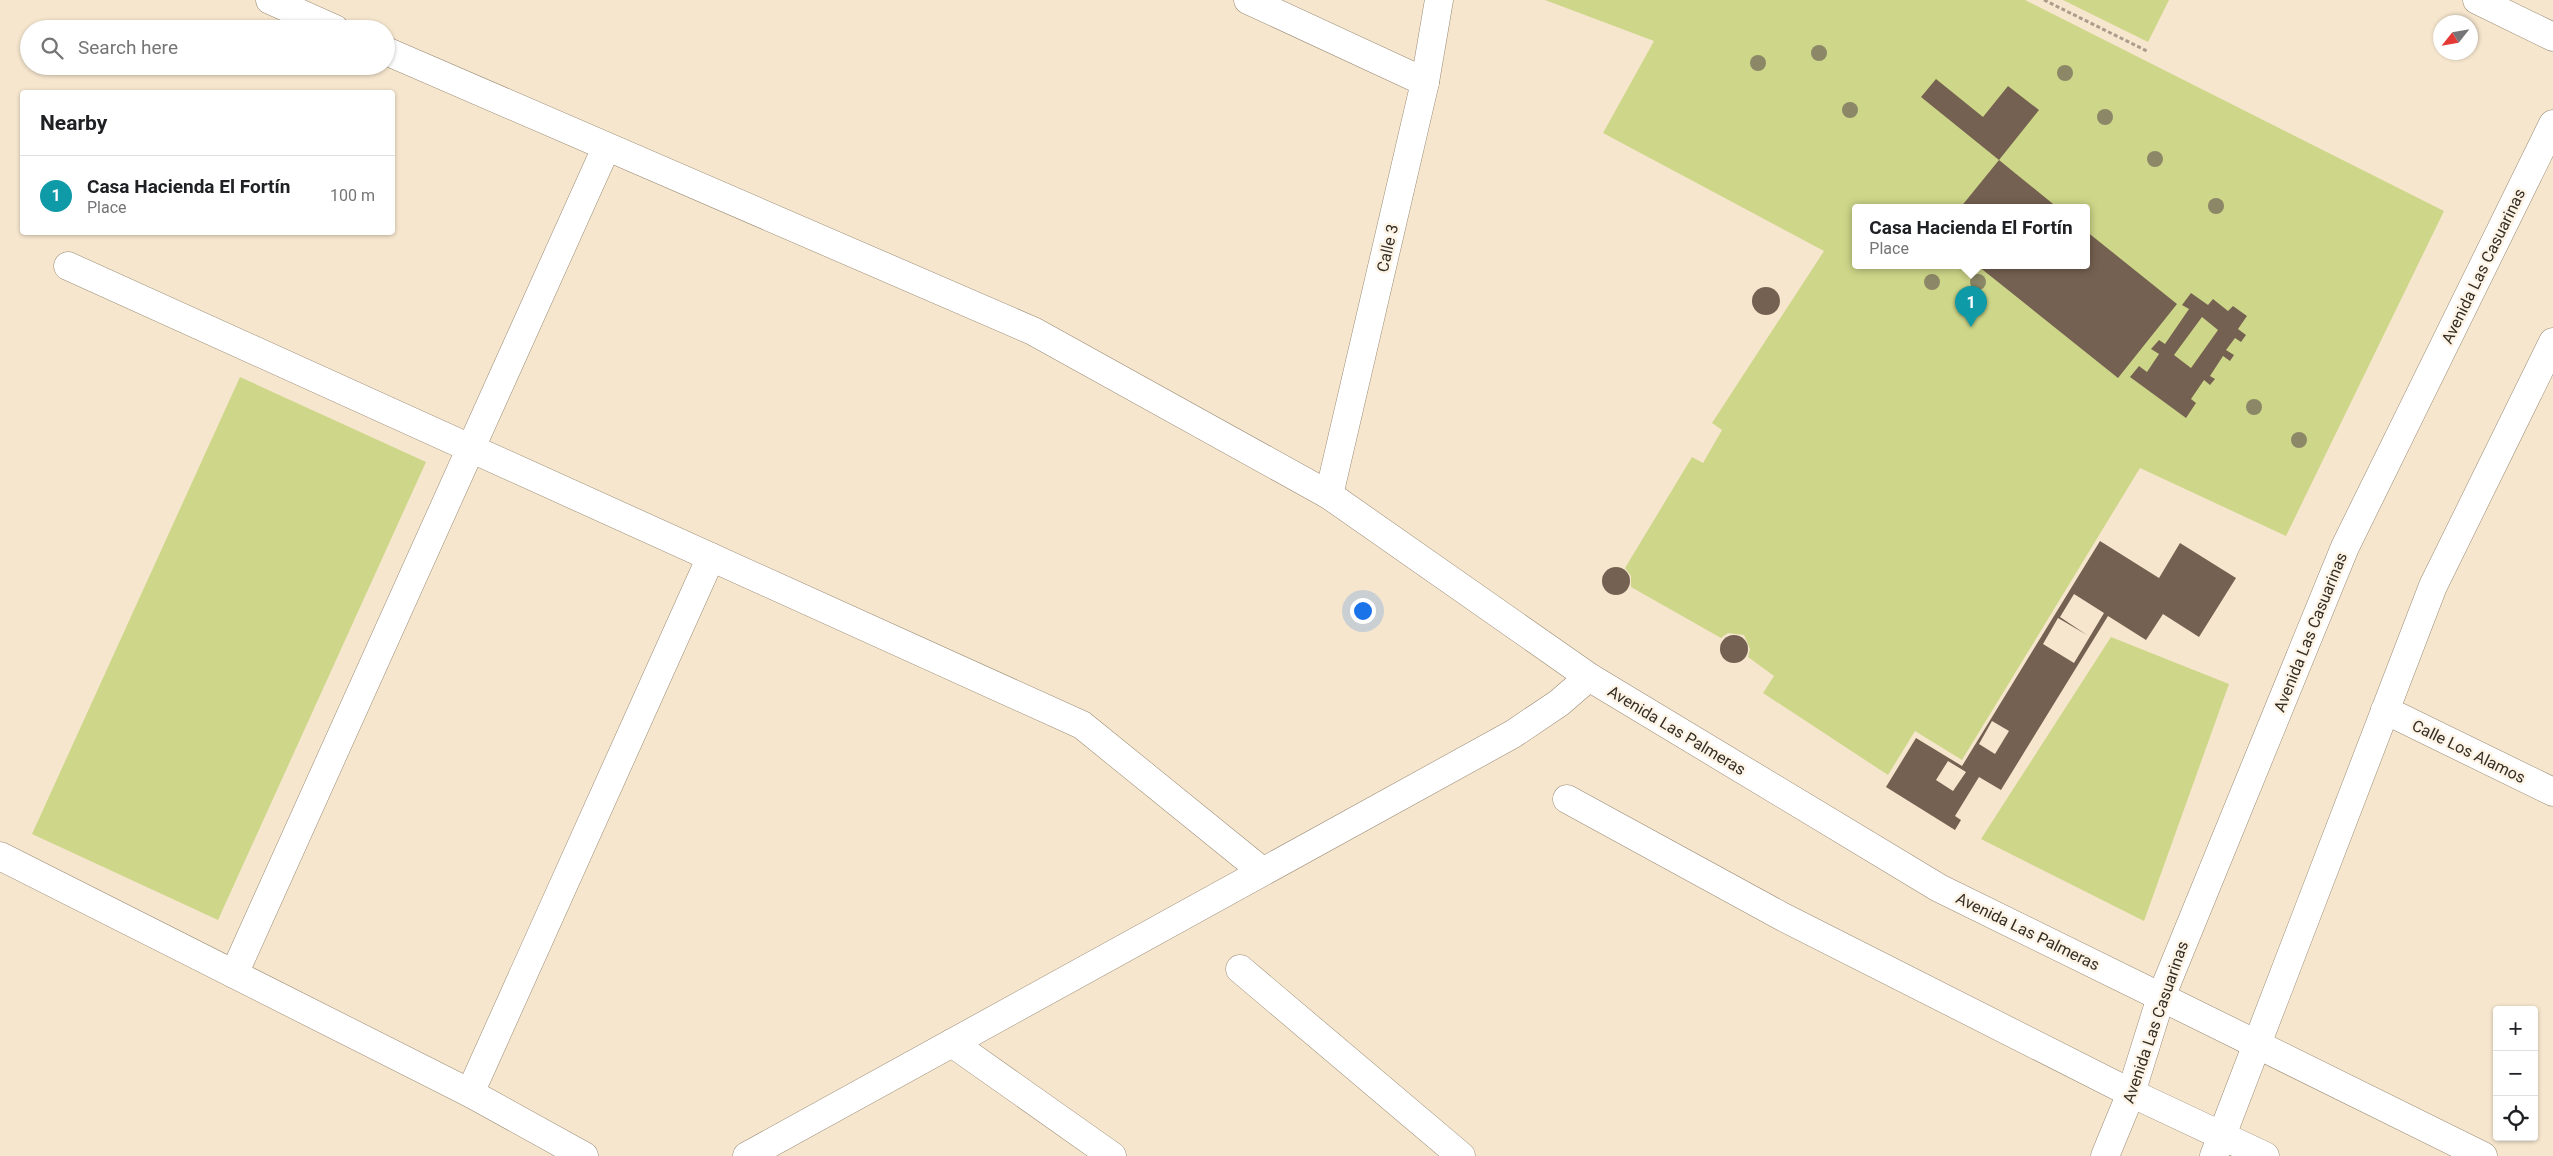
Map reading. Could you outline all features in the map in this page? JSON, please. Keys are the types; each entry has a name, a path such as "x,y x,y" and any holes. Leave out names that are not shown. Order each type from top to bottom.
{"street":[{"path":"270,0 316,20"},
{"path":"1248,0 1425,82"},
{"name":"Calle 3","path":"1329,495 1425,82 1439,0"},
{"path":"2477,0 2553,37"},
{"name":"Avenida Las Palmeras","path":"395,55 1032,331 1329,495 1589,677 1939,888 2483,1156"},
{"name":"Avenida Las Casuarinas","path":"2105,1156 2131,1093 2161,997 2345,547 2553,124"},
{"path":"234,974 606,148"},
{"path":"68,266 1082,725 1262,871"},
{"path":"2218,1146 2433,586 2553,342"},
{"path":"470,1093 711,557"},
{"path":"747,1156 1513,734 1559,703 1589,677"},
{"name":"Calle Los Alamos","path":"2385,710 2553,792"},
{"path":"1567,799 1783,917 2131,1093 2218,1146 2265,1156"},
{"path":"0,856 470,1093 584,1156"},
{"path":"1240,969 1461,1156"},
{"path":"952,1043 1112,1156"}],"path":[{"path":"2044,0 2147,52"}],"green space":[{"path":"1545,0 2025,0 2444,211 2286,536 2140,468 1962,760 1915,731 1888,775 1763,693 1774,676 1748,657 1750,649 1744,635 1728,633 1721,638 1631,587 1631,576 1625,568 1692,457 1703,463 1722,430 1712,423 1824,251 1603,133 1654,41"},
{"path":"2063,0 2169,0 2148,42"},
{"path":"240,377 426,462 218,920 32,834"},
{"path":"2111,637 2229,684 2144,921 1981,839"}],"building":[{"path":"1936,79 1983,117 2008,86 2039,110 1999,160 1921,97"},
{"path":"1999,160 2053,204 1963,204"},
{"path":"2090,234 2177,304 2118,378 1982,269 2090,269"},
{"path":"1766,287 1776,291 1780,301 1776,311 1766,315 1756,311 1752,301 1756,291"},
{"path":"2191,293 2208,305 2213,299 2228,311 2233,306 2247,316 2238,329 2246,335 2241,342 2235,338 2226,350 2234,355 2230,361 2223,356 2210,376 2215,379 2210,385 2204,380 2191,399 2196,403 2186,418 2130,377 2139,366 2147,372 2159,354 2151,349 2159,340 2165,344 2189,309 2182,305","holes":["2202,317 2218,330 2191,368 2174,355"]},
{"path":"2100,541 2159,578 2180,543 2236,578 2199,637 2163,614 2146,640 2108,616 2001,790 1979,777 1955,816 1961,820 1955,830 1886,787 1916,738 1962,766","holes":["2074,594 2104,613 2074,663 2043,644 2058,618 2087,635 2060,617","1992,721 2009,731 1995,754 1979,744","1948,761 1966,772 1953,791 1936,780"]},
{"path":"1616,567 1626,571 1630,581 1626,591 1616,595 1606,591 1602,581 1606,571"},
{"path":"1734,635 1744,639 1748,649 1744,659 1734,663 1724,659 1720,649 1724,639"}],"place":[{"name":"Casa Hacienda El Fortín","path":"1971,327"}]}
